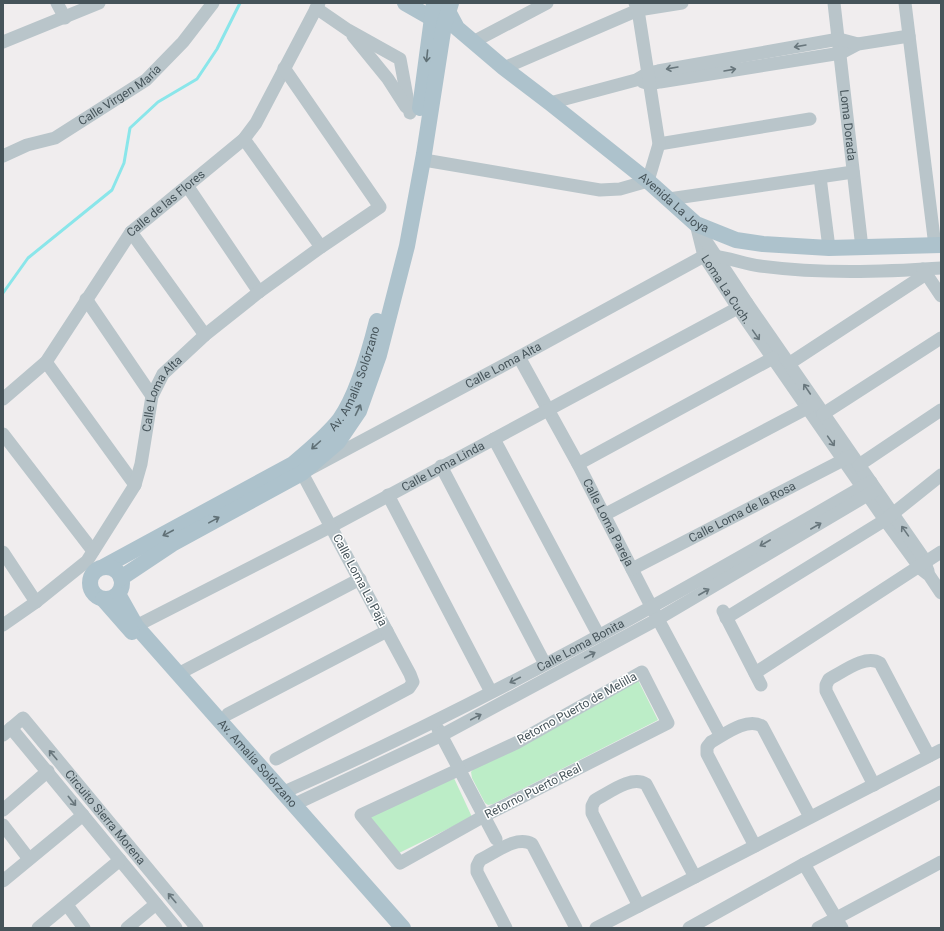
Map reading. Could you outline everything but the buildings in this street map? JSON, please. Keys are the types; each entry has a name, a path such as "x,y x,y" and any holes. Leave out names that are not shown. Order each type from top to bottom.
{"main road":[{"name":"Avenida La Joya","path":"405,3 441,12 504,68 550,102 648,181 696,224 736,240 762,244 829,248 938,246"},
{"name":"Av. Amalia Solórzano","path":"121,578 172,544 302,473 338,442 359,411 378,355 407,246 424,154 441,12"},
{"name":"Av. Amalia Solórzano","path":"105,566 293,464 318,443 340,418 361,372 376,323 397,242 421,105 441,12"},
{"path":"105,566 115,569 121,578 122,583 118,594 108,599 103,599 93,593 90,584 92,574 100,567 105,566"},
{"name":"Av. Amalia Solórzano","path":"118,594 136,626 403,928"},
{"name":"Av. Amalia Solórzano","path":"103,599 202,714 392,928"}],"street":[{"path":"57,3 65,18"},
{"path":"3,42 99,3"},
{"name":"Calle Virgen María","path":"3,156 27,145 54,138 146,80 183,42 213,3"},
{"path":"474,42 546,3"},
{"path":"504,68 637,6 682,3"},
{"name":"Loma Dorada","path":"834,3 841,53 862,248"},
{"path":"905,3 938,246"},
{"path":"318,6 348,30 400,59 410,113 388,79 348,30"},
{"name":"Calle de las Flores","path":"3,399 46,362 131,232 188,187 244,139 256,123 318,6"},
{"path":"430,161 600,190 620,189 648,181 658,144 637,6"},
{"path":"550,102 636,80 841,53 858,44 909,36"},
{"path":"649,78 839,39 858,44"},
{"name":"Calle Loma Alta","path":"3,625 36,602 87,561 135,485 152,396 164,374 205,335 259,292 380,207 284,68"},
{"path":"658,144 810,119"},
{"path":"244,139 321,247"},
{"path":"669,199 853,172"},
{"path":"820,177 829,248"},
{"path":"188,187 259,292"},
{"name":"Loma La Cuch.","path":"696,224 710,256 742,306 772,358 816,409 941,593"},
{"path":"131,232 205,335"},
{"path":"710,256 759,266 795,269 864,272 924,271 941,268"},
{"name":"Calle Loma Alta","path":"302,473 710,256"},
{"path":"924,271 941,296"},
{"path":"790,363 924,271"},
{"path":"86,299 152,396"},
{"name":"Loma La Cuch.","path":"742,306 790,363 816,409"},
{"name":"Calle Loma Linda","path":"136,626 332,526 441,466 742,306"},
{"path":"604,514 816,409 941,338"},
{"name":"Calle Loma Pareja","path":"519,357 578,464 718,731"},
{"path":"578,464 772,358"},
{"path":"46,362 135,485"},
{"path":"852,460 941,410"},
{"path":"3,434 93,551"},
{"path":"494,439 599,636"},
{"name":"Calle Loma de la Rosa","path":"632,569 852,460"},
{"path":"441,466 545,664"},
{"name":"Calle Loma La Paja","path":"276,759 409,688 413,682 332,526 302,473"},
{"path":"761,685 724,614 889,517 941,475"},
{"name":"Calle Loma Bonita","path":"288,799 442,735 870,489"},
{"path":"388,495 491,692"},
{"path":"3,552 36,602"},
{"path":"755,673 925,569 941,552"},
{"path":"178,674 360,579"},
{"name":"Calle Loma Bonita","path":"288,799 599,636 655,613"},
{"path":"228,714 387,631"},
{"path":"874,784 826,691 826,685 829,679 867,659 875,659 880,663 929,756"},
{"name":"Retorno Puerto de Melilla","path":"459,768 516,743 642,672 668,723"},
{"name":"Circuito Sierra Morena","path":"176,928 48,772 7,732 23,718 197,928"},
{"path":"435,722 496,839"},
{"path":"755,846 707,754 707,747 710,742 749,722 756,722 762,726 810,817"},
{"name":"Retorno Puerto Real","path":"459,768 361,815 400,863 484,816 668,723"},
{"path":"596,928 941,750"},
{"path":"3,810 48,772"},
{"path":"640,906 592,813 592,806 595,800 633,781 640,781 646,784 695,877"},
{"path":"690,928 804,864 941,792"},
{"path":"3,881 83,815"},
{"path":"3,825 29,859"},
{"path":"506,928 477,872 477,866 480,860 519,841 526,840 532,844 576,928"},
{"path":"38,928 120,860"},
{"path":"818,928 839,923 941,862"},
{"path":"804,864 839,923"},
{"path":"127,928 156,904"},
{"path":"67,905 84,928"}],"green space":[{"path":"637,678 658,720 493,804 488,805 485,803 472,778 471,772 474,768"},
{"path":"453,776 472,817 397,854 367,817"}],"waterway":[{"path":"3,293 28,258 112,190 124,163 130,128 158,102 197,79 217,49 240,3"}]}
